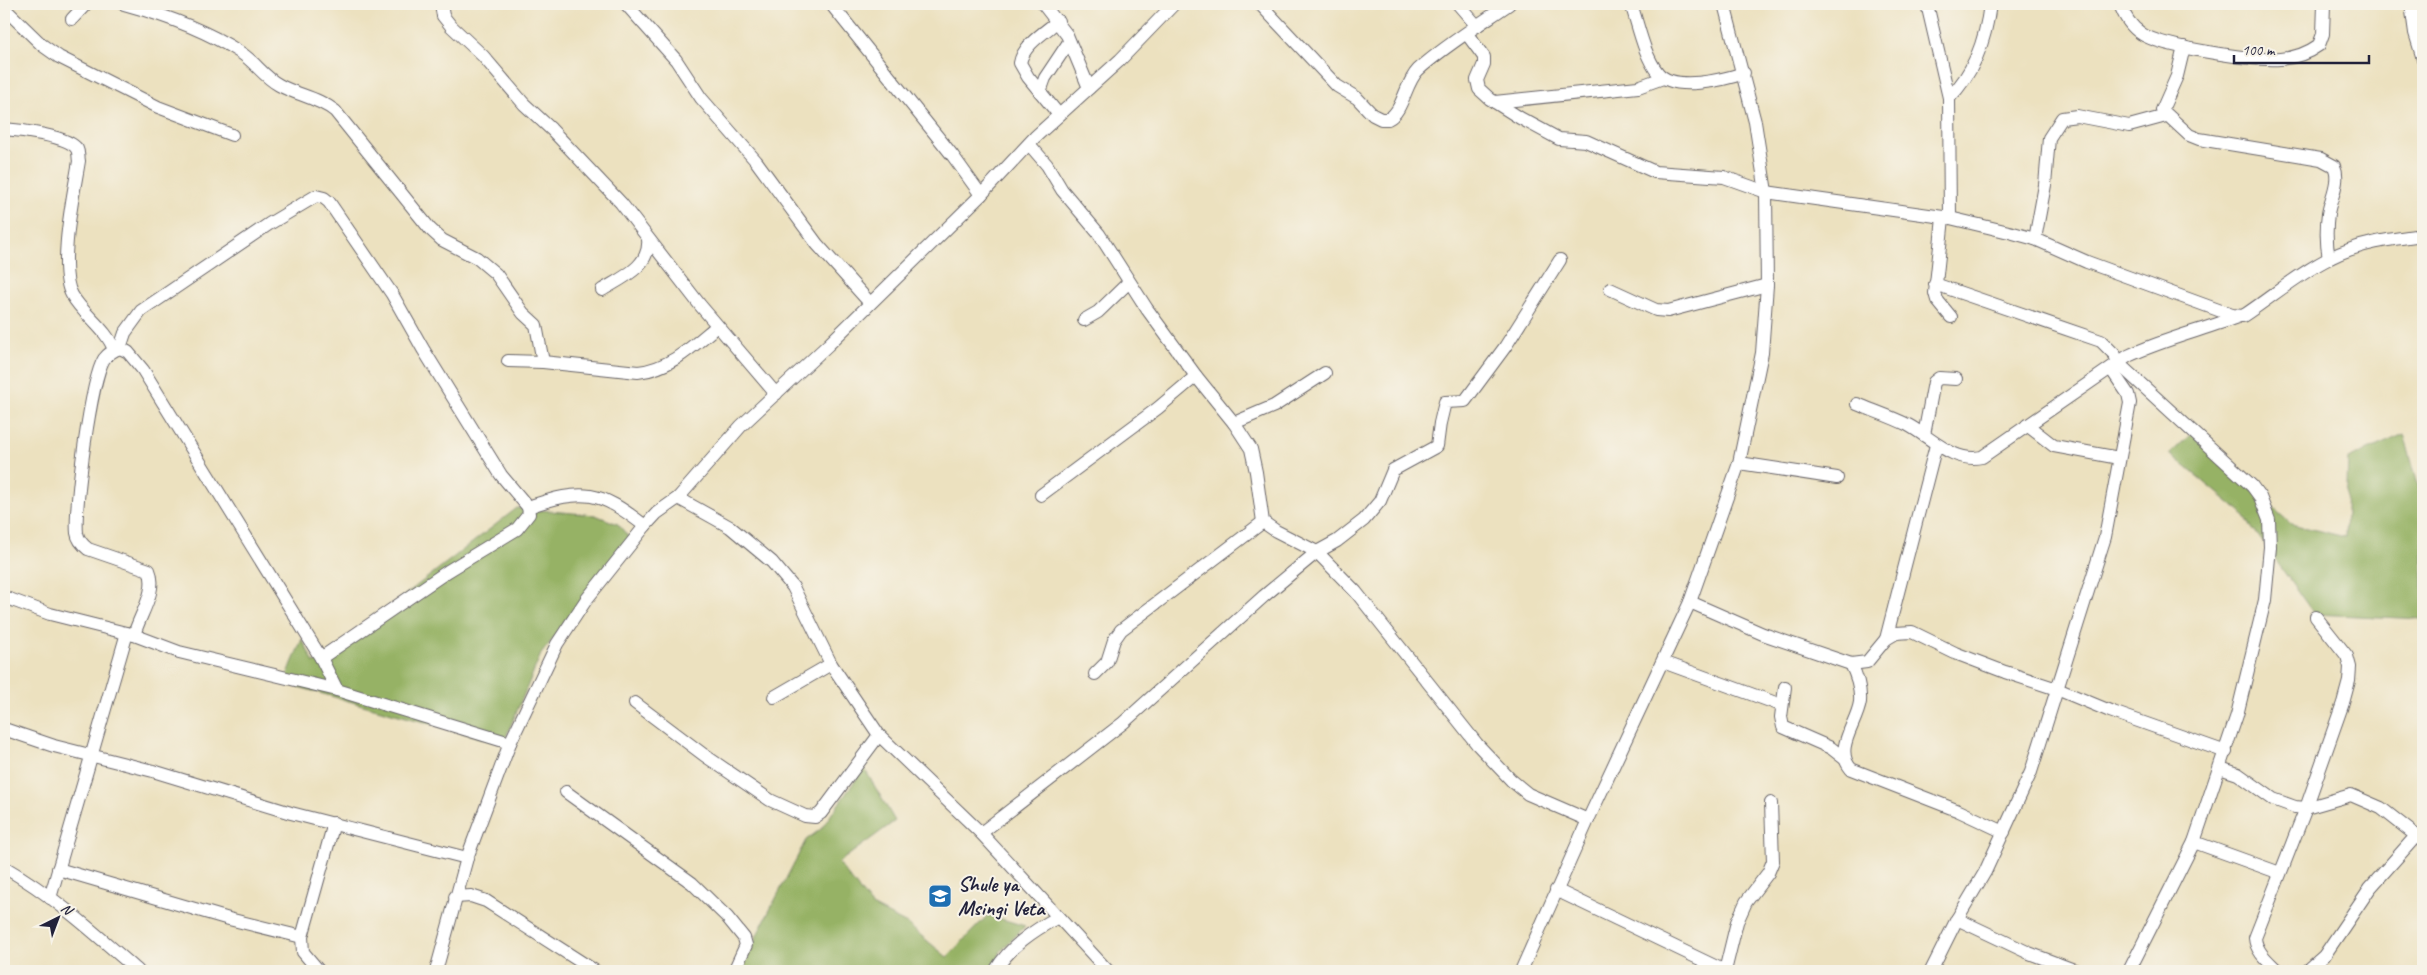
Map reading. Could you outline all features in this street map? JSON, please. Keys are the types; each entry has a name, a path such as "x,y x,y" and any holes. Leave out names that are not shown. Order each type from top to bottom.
{"street":[{"path":"72,19 86,4"},
{"path":"124,4 162,15 218,41 243,55 273,82 322,103 335,111 430,229 442,240 477,258 496,274 523,313 536,325 543,362"},
{"path":"441,4 443,16 450,26 483,56 524,104 621,203 717,326 776,394"},
{"path":"626,4 676,60 702,98 756,161 817,244 870,302"},
{"path":"831,4 953,156 981,195"},
{"path":"1043,4 1058,21 1089,88"},
{"path":"436,971 467,858 510,743 539,679 565,631 586,600 646,526 658,513 678,498 741,426 981,195 1029,144 1120,60 1174,4"},
{"path":"1260,4 1332,81 1357,98 1381,119 1394,117 1417,71 1509,4"},
{"path":"1458,4 1477,26"},
{"path":"1631,4 1646,47 1657,71 1663,78 1671,81 1706,83 1744,74"},
{"path":"1521,971 1588,820 1690,602 1739,463 1762,353 1767,285 1766,192 1755,122 1744,74 1724,4"},
{"path":"1927,4 1949,98 1946,218 1936,284 1936,297 1951,317"},
{"path":"1949,98 1964,81 1977,57 1988,23 1990,4"},
{"path":"2120,4 2132,26 2144,36 2184,47 2259,59 2293,57 2316,47 2322,42 2324,4"},
{"path":"2411,4 2415,33 2423,59"},
{"path":"4,8 42,45 59,57 158,107 232,135"},
{"path":"1058,21 1035,40 1021,58 1022,68 1059,116"},
{"path":"1466,34 1484,57 1484,64 1476,84 1484,94 1559,139 1586,141 1642,168 1655,172 1724,177 1766,192 1946,218 2035,239 2087,262 2207,307 2232,315 2243,316"},
{"path":"1040,92 1045,78 1069,42"},
{"path":"2184,47 2177,76 2163,105 2162,110 2166,116 2194,138 2321,159 2334,166 2336,184 2328,211 2326,232 2329,258"},
{"path":"1495,102 1623,89 1649,84 1663,78"},
{"path":"2035,239 2045,185 2050,138 2062,118 2077,116 2129,126 2166,116"},
{"path":"4,129 54,138 72,144 77,150 79,161 68,239 67,283 72,295 117,349 128,352 143,370 321,658 338,690"},
{"path":"1029,144 1047,165 1062,190 1100,234 1129,282 1196,376 1234,423 1251,449 1263,522 1276,532 1317,552 1356,592 1477,744 1511,780 1528,794 1588,820"},
{"path":"50,898 91,755 130,634 151,593 149,570 88,549 83,545 77,533 78,493 84,443 101,364 117,349 125,333 140,312 269,224 310,199 320,196 324,198 392,294 423,349 501,475 528,507 529,514 516,529 448,571 321,658"},
{"path":"1857,404 1893,418 1951,453 1972,459 1982,457 2115,366 2151,345 2208,329 2243,316 2329,258 2376,242 2423,235"},
{"path":"602,290 640,264 648,254 648,239"},
{"path":"981,833 1122,723 1264,596 1317,552 1351,531 1376,508 1393,470 1437,446 1445,402 1465,401 1504,347 1560,260"},
{"path":"640,264 665,261"},
{"path":"1084,320 1098,312 1129,282"},
{"path":"1931,971 1957,919 1985,872 2031,772 2105,537 2130,398 2115,366 2109,347 2090,336 1936,284"},
{"path":"1610,289 1656,310 1668,311 1767,285"},
{"path":"508,361 543,362 638,372 654,370 675,360 717,326"},
{"path":"2115,366 2252,486 2260,497 2269,520 2270,547 2265,600 2226,752 2206,800 2194,842 2129,971"},
{"path":"1234,423 1274,406 1325,373"},
{"path":"1041,495 1144,418 1196,376"},
{"path":"1924,435 1934,382 1939,378 1956,379"},
{"path":"2027,425 2054,446 2119,458"},
{"path":"1886,638 1936,445"},
{"path":"1739,463 1837,478"},
{"path":"528,507 562,496 584,495 614,502 646,526"},
{"path":"678,498 730,527 772,562 799,597 831,664 878,735 981,833 1108,971"},
{"path":"1095,674 1107,662 1114,640 1121,630 1263,522"},
{"path":"4,596 50,614 130,634 179,652 338,690 510,743"},
{"path":"1690,602 1763,634 1851,664 1867,662 1886,638 1896,632 1912,632 1955,653 2226,752"},
{"path":"2278,971 2255,945 2255,938 2306,808 2343,703 2350,667 2347,656 2316,617"},
{"path":"1663,662 1781,705"},
{"path":"774,697 831,664"},
{"path":"1845,759 1846,744 1860,704 1860,692 1851,664"},
{"path":"1784,687 1781,705 1781,724 1783,727 1831,748 1845,759 1851,769 1856,772 1959,811 2004,832"},
{"path":"635,703 740,781 770,800 805,816 815,817 822,813 878,735"},
{"path":"4,728 54,746 163,773 291,813 467,858"},
{"path":"2220,768 2238,774 2273,799 2306,808 2351,795 2381,808 2420,838 2370,888 2324,956 2308,971"},
{"path":"566,792 692,883 727,916 744,938 746,945 734,971"},
{"path":"1556,890 1725,971 1737,922 1746,902 1768,873 1773,861 1771,803"},
{"path":"319,971 303,952 302,937 334,823"},
{"path":"2194,842 2280,873"},
{"path":"4,867 50,898 138,971"},
{"path":"58,869 229,919 302,937"},
{"path":"455,897 472,896 486,901 595,971"},
{"path":"995,971 1012,949 1029,934 1058,918"},
{"path":"1957,919 2029,953 2077,971"}],"green space":[{"path":"2191,434 2291,524 2345,537 2348,459 2404,434 2423,503 2423,619 2314,614 2242,513 2170,454"},
{"path":"517,508 595,515 618,524 631,540 541,654 503,744 284,683 302,639 314,663 321,660"},
{"path":"864,768 895,821 838,863 872,906 907,924 947,957 988,915 1025,926 1001,951 994,971 742,971 758,933 806,840 821,829"}],"place":[{"name":"Shule ya Msingi Veta","path":"940,896"}]}
